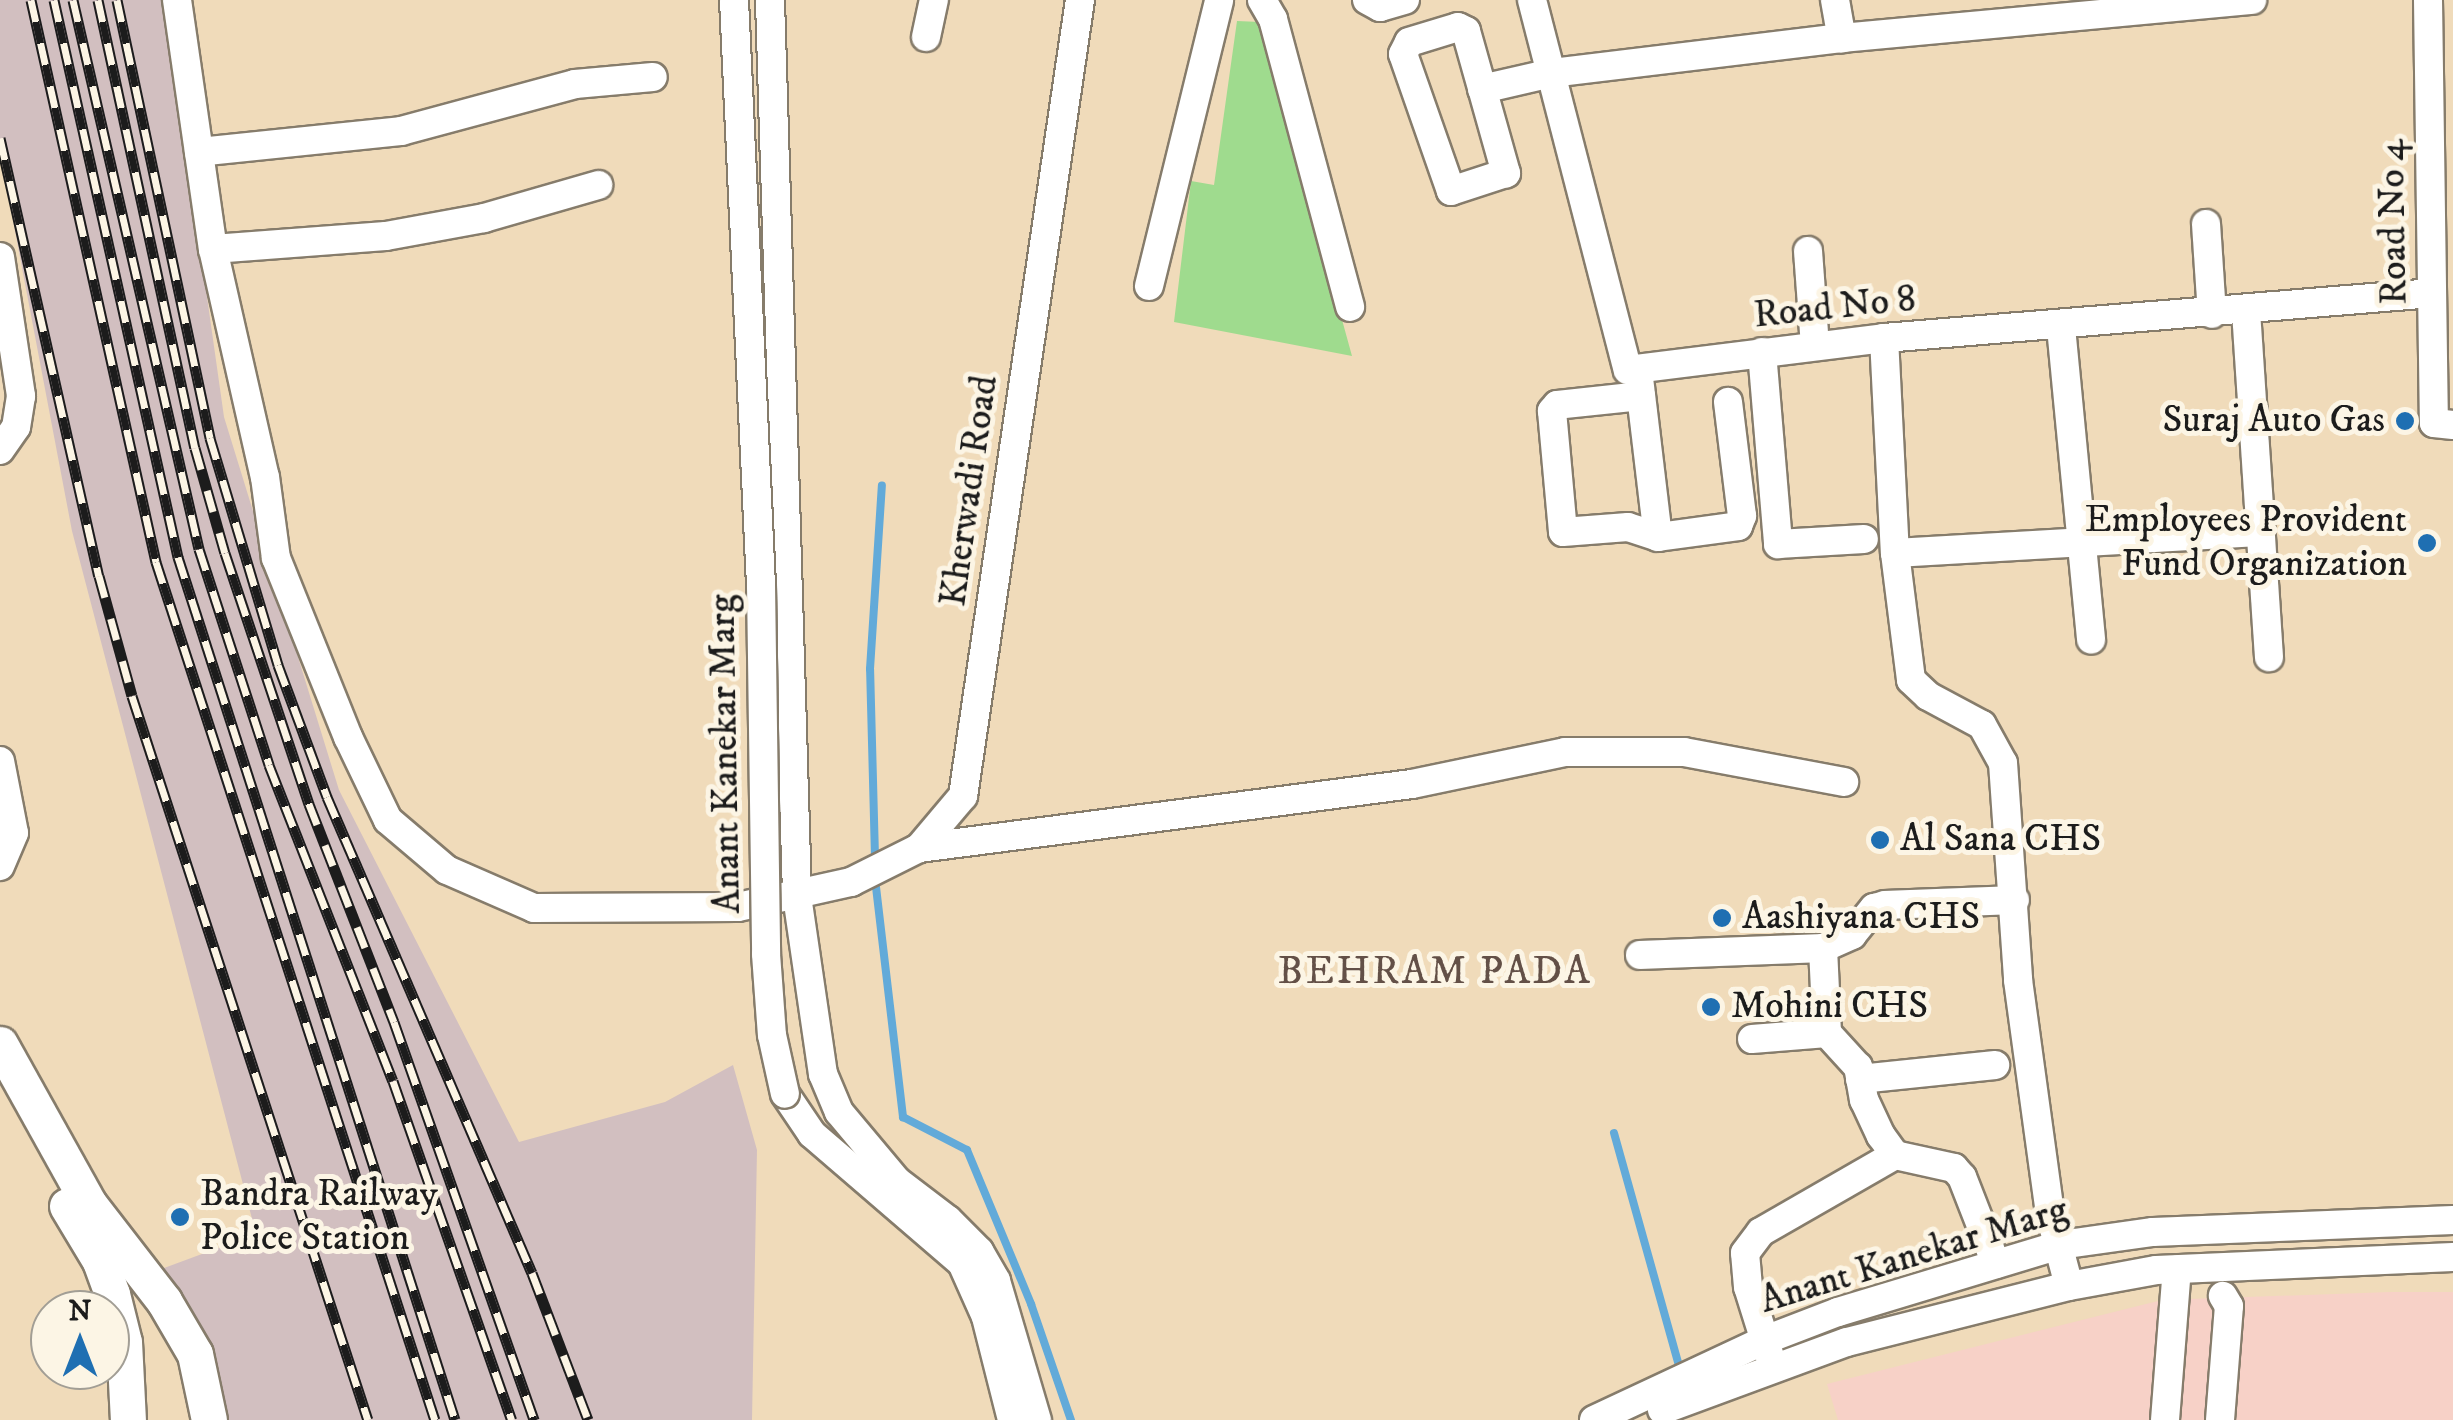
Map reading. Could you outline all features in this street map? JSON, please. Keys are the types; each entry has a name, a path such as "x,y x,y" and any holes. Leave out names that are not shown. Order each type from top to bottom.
{"main road":[{"path":"0,1044 89,1204 164,1302 195,1354 209,1420"},
{"path":"0,1088 100,1261 124,1342 128,1420"}],"street":[{"name":"Kherwadi Road","path":"177,0 213,249 265,477 276,558 348,737 388,820 447,870 534,908 738,907 797,896 850,882 919,848 963,796 1080,0"},
{"name":"Anant Kanekar Marg","path":"734,0 761,585 766,954 772,1035 785,1094 812,1134 962,1263 986,1316 1012,1420"},
{"name":"Anant Kanekar Marg","path":"770,0 797,896 824,1074 839,1112 898,1182 948,1220 978,1251 996,1282 1037,1420"},
{"path":"926,36 934,0"},
{"path":"1149,286 1219,0"},
{"path":"1262,0 1273,18 1350,307"},
{"path":"1366,0 1380,7 1406,0"},
{"path":"1532,0 1623,364 1640,384 1658,537 1741,523 1728,402"},
{"path":"1835,0 1842,38"},
{"path":"1482,89 1552,73 1842,38 2252,0"},
{"name":"Road No 4","path":"2428,0 2434,423 2453,425"},
{"path":"1464,28 1482,89 1506,173 1451,191 1404,47 1464,28"},
{"path":"199,152 401,130 575,84 653,77"},
{"path":"213,249 386,236 484,218 598,184"},
{"path":"2206,224 2212,314"},
{"path":"1808,252 1815,346"},
{"path":"0,257 21,396 16,428 0,450"},
{"name":"Road No 8","path":"1658,537 1628,527 1562,530 1552,411 1558,405 1762,352 1884,338 2061,327 2432,293"},
{"path":"2246,311 2269,658"},
{"path":"2061,327 2091,640"},
{"path":"1884,338 1895,553 1911,680 1928,696 1982,725 2003,763 2018,980 2050,1214 2069,1286"},
{"path":"1762,352 1778,544 1864,539"},
{"path":"1895,553 2258,532"},
{"path":"919,848 1412,784 1565,752 1684,752 1844,782"},
{"path":"0,761 14,833 0,866"},
{"path":"1640,955 1823,948 1852,935 1874,908 1885,904 2015,900"},
{"path":"1823,948 1828,1033 1832,1043 1851,1056 1864,1100 1895,1155"},
{"path":"1752,1039 1828,1033"},
{"path":"1860,1080 1995,1065"},
{"path":"1769,1354 1748,1287 1745,1253 1762,1232 1895,1155 1954,1168 1962,1177 1996,1264"},
{"name":"Anant Kanekar Marg","path":"1637,1420 1769,1354 1838,1312 2060,1244 2153,1232 2453,1220"},
{"name":"Anant Kanekar Marg","path":"1594,1420 1769,1354 1846,1342 2069,1286 2176,1269 2453,1257"},
{"path":"2165,1420 2176,1269"},
{"path":"2220,1420 2229,1306 2223,1296"},
{"path":"1838,1312 1846,1342"}],"shaded area":[{"path":"0,0 165,0 224,417 339,790 519,1142 665,1102 733,1065 757,1150 752,1420 225,1420 220,1376 200,1327 156,1271 256,1234 72,531 0,152"},
{"path":"2453,1292 2453,1420 1838,1420 1827,1384 2162,1300"}],"green space":[{"path":"1237,21 1260,22 1352,356 1174,322 1191,181 1214,185"}],"waterway":[{"path":"875,857 870,669 882,485"},
{"path":"876,887 903,1117 967,1150 1031,1304 1071,1420"},
{"path":"1614,1133 1680,1369"}],"railway":[{"path":"31,0 156,562 435,1420"},
{"path":"54,0 178,557 455,1420"},
{"path":"73,0 199,549 269,765 393,1081 512,1420"},
{"path":"98,0 195,448 225,553 309,804 394,1022 534,1420"},
{"path":"117,0 210,438 278,665 327,797 532,1273 588,1420"},
{"path":"0,138 99,576 132,696 368,1420"}],"place":[{"name":"Suraj Auto Gas","path":"2405,421"},
{"name":"Employees Provident Fund Organization","path":"2427,543"},
{"name":"Al Sana CHS","path":"1880,840"},
{"name":"Aashiyana CHS","path":"1722,918"},
{"name":"Mohini CHS","path":"1711,1007"},
{"name":"Bandra Railway Police Station","path":"180,1217"}],"district":[{"name":"BEHRAM PADA","path":"1435,972"}]}
